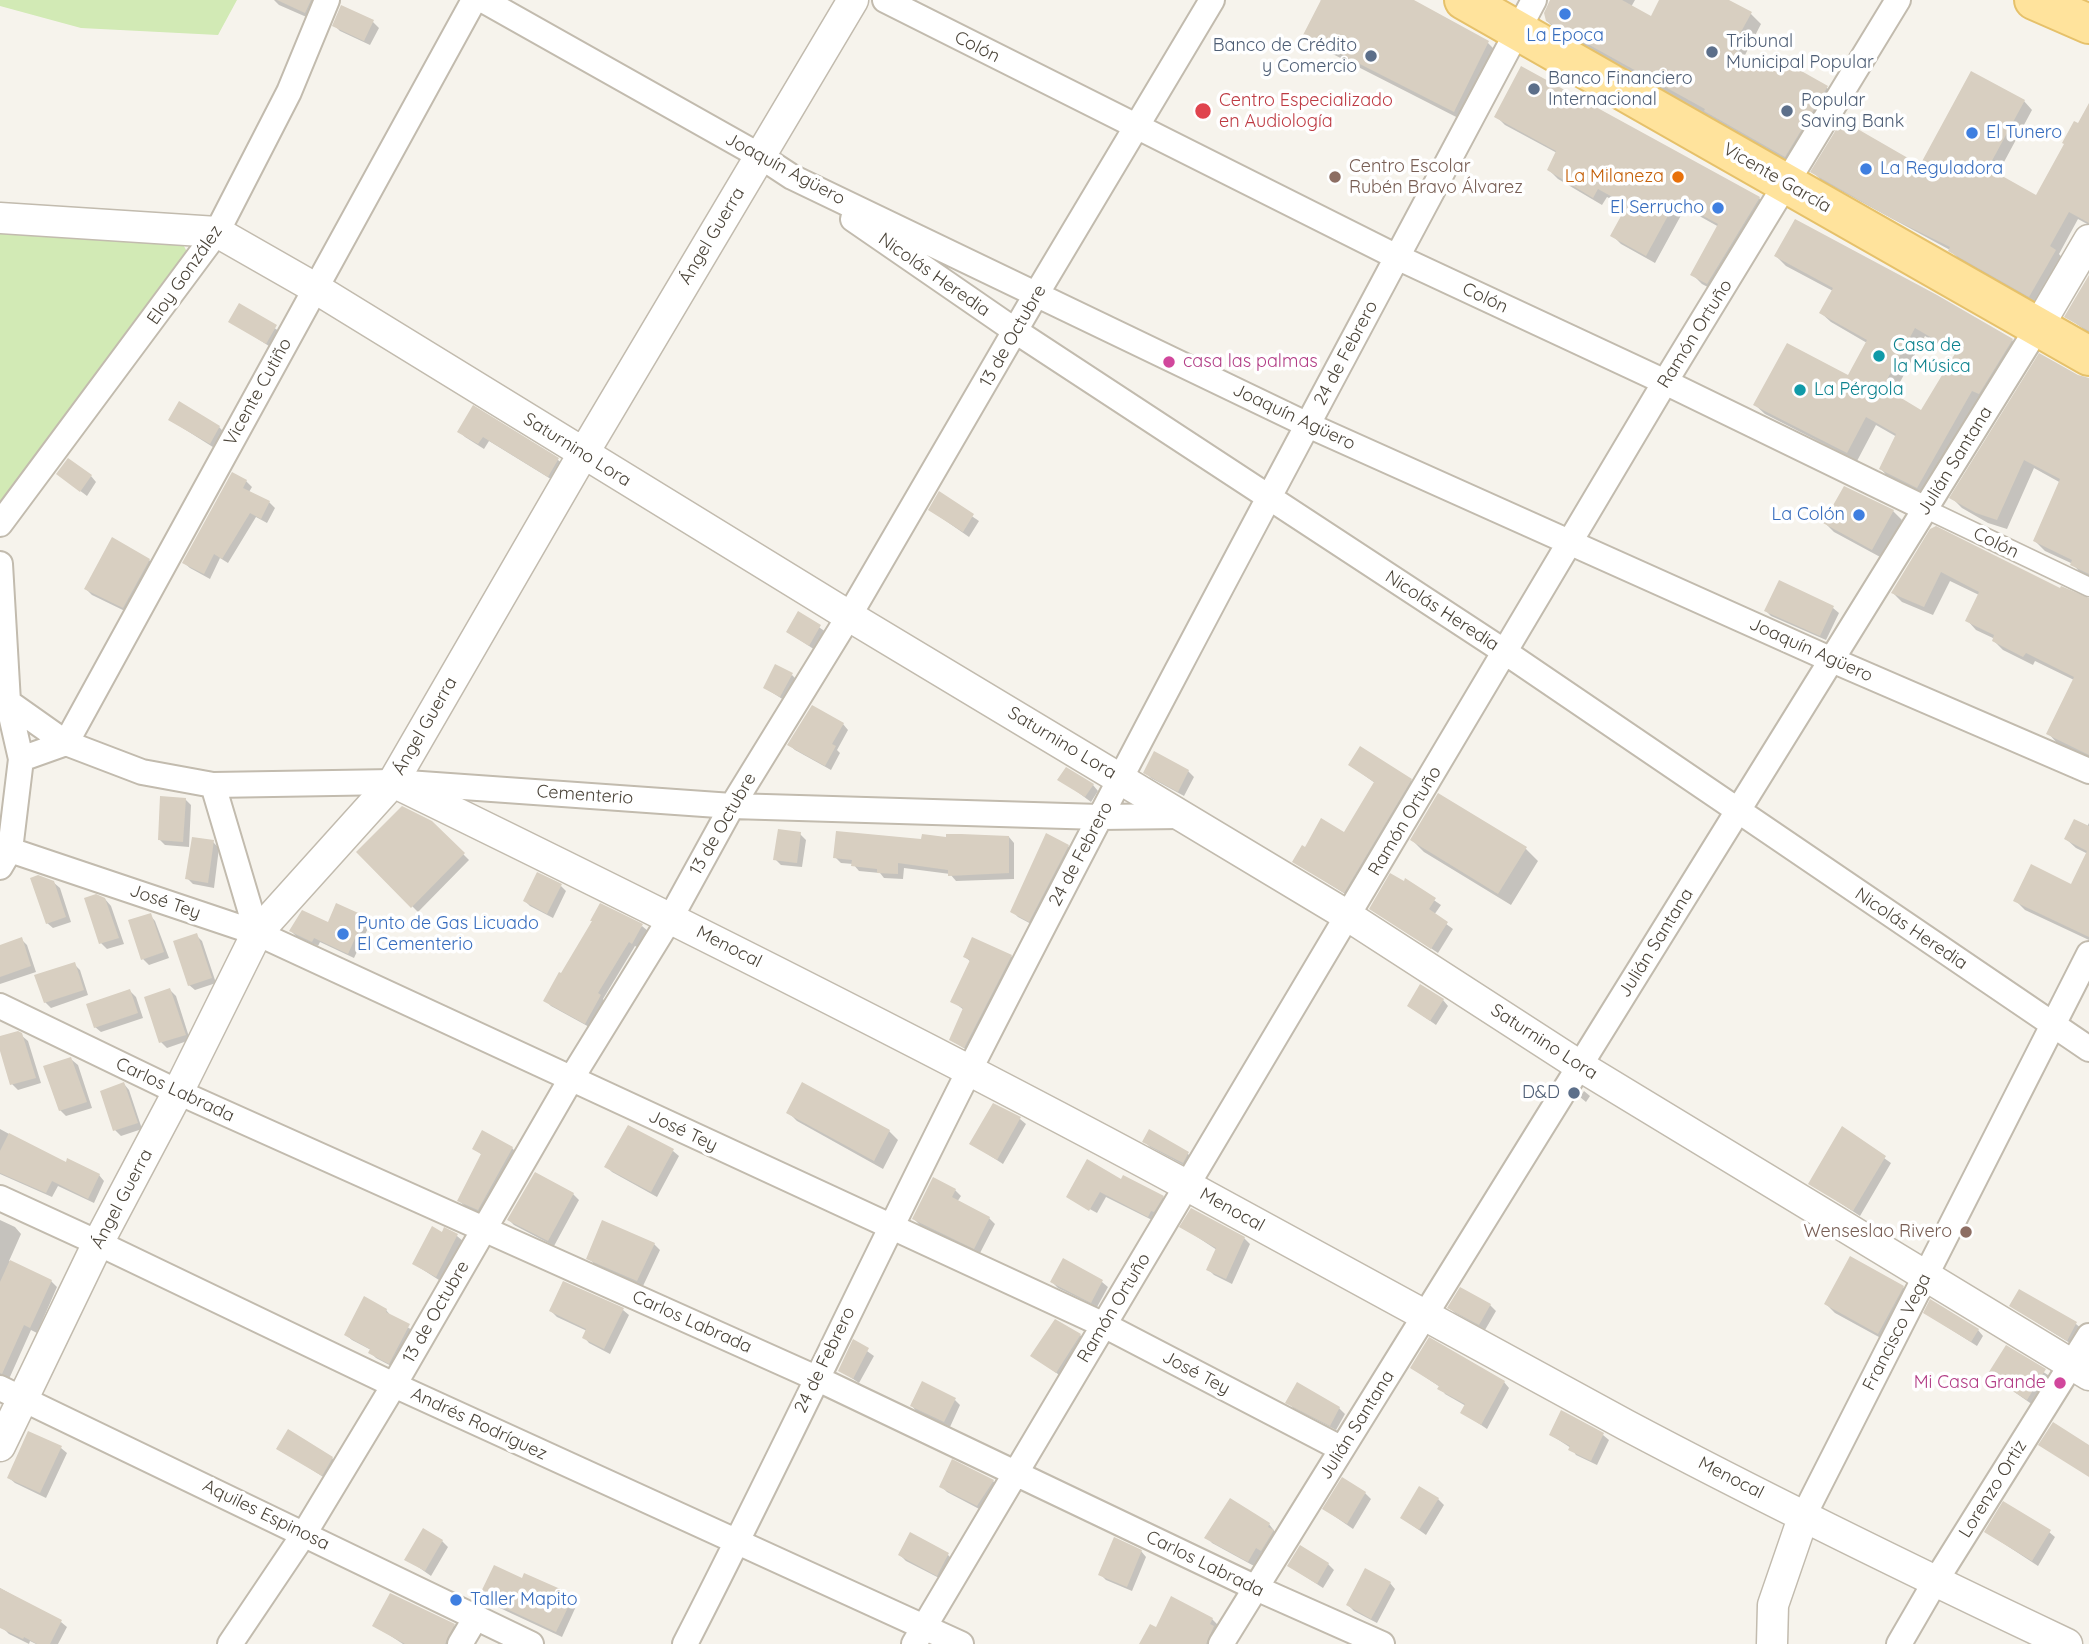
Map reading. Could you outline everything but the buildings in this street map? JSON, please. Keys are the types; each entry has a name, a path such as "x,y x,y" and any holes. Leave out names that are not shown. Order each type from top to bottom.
{"main road":[{"name":"Vicente García","path":"1464,0 1526,15 1788,183 2089,356"},
{"path":"2035,0 2089,24"}],"street":[{"name":"Eloy González","path":"0,524 217,232 289,93 327,0"},
{"name":"Vicente Cutiño","path":"66,743 474,0"},
{"name":"Joaquín Agüero","path":"483,0 760,156 792,177 1308,425 1832,660 2089,771"},
{"name":"Ángel Guerra","path":"0,1446 12,1393 99,1243 257,933 393,782 583,454 853,0"},
{"name":"Colón","path":"885,0 1397,257 1665,382 2089,587"},
{"name":"13 de Octubre","path":"230,1644 304,1534 394,1385 571,1079 671,917 732,806 849,616 1212,0"},
{"name":"Ramón Ortuño","path":"919,1636 1665,382 1898,0"},
{"name":"24 de Febrero","path":"685,1644 738,1542 891,1227 1100,817 1526,15"},
{"name":"Nicolás Heredia","path":"792,177 1017,332 1505,652 2089,1049"},
{"name":"Saturnino Lora","path":"0,218 217,232 315,288 849,616 1348,916 1580,1066 2080,1369"},
{"name":"Julián Santana","path":"1221,1644 1926,509 2089,240"},
{"path":"0,564 8,702 21,759 5,858"},
{"name":"Cementerio","path":"8,702 66,743 142,772 213,785 393,782 732,806 1100,817 1181,816"},
{"path":"21,759 66,743"},
{"name":"Menocal","path":"393,782 671,917 970,1070 1631,1427 1935,1582 2067,1644"},
{"path":"213,785 257,933"},
{"name":"José Tey","path":"5,858 257,933 1104,1325 1342,1449"},
{"name":"Francisco Vega","path":"1772,1644 1773,1605 1804,1515 2089,954"},
{"name":"Carlos Labrada","path":"0,1006 178,1092 816,1378 1256,1588 1382,1644"},
{"name":"Andrés Rodríguez","path":"0,1198 394,1385 738,1542 919,1636 961,1644"},
{"name":"Lorenzo Ortiz","path":"1899,1644 1935,1582 2080,1369 2089,1336"},
{"name":"Aquiles Espinosa","path":"12,1393 531,1644"},
{"path":"460,1644 476,1617"}],"green space":[{"path":"0,0 237,0 218,35 81,28 0,6"},
{"path":"0,232 183,244 190,258 0,506"}],"place":[{"name":"La Epoca","path":"1565,14"},
{"name":"Tribunal Municipal Popular","path":"1712,52"},
{"name":"Banco de Crédito y Comercio","path":"1371,56"},
{"name":"Banco Financiero Internacional","path":"1534,89"},
{"name":"Centro Especializado en Audiología","path":"1203,111"},
{"name":"Popular Saving Bank","path":"1787,111"},
{"name":"El Tunero","path":"1972,133"},
{"name":"La Reguladora","path":"1866,169"},
{"name":"Centro Escolar Rubén Bravo Álvarez","path":"1335,177"},
{"name":"La Milaneza","path":"1678,177"},
{"name":"El Serrucho","path":"1718,208"},
{"name":"Casa de la Música","path":"1879,356"},
{"name":"casa las palmas","path":"1169,362"},
{"name":"La Pérgola","path":"1800,390"},
{"name":"La Colón","path":"1859,515"},
{"name":"Punto de Gas Licuado El Cementerio","path":"343,934"},
{"name":"D&D","path":"1574,1093"},
{"name":"Wenseslao Rivero","path":"1966,1232"},
{"name":"Mi Casa Grande","path":"2060,1383"},
{"name":"Taller Mapito","path":"456,1600"}]}
